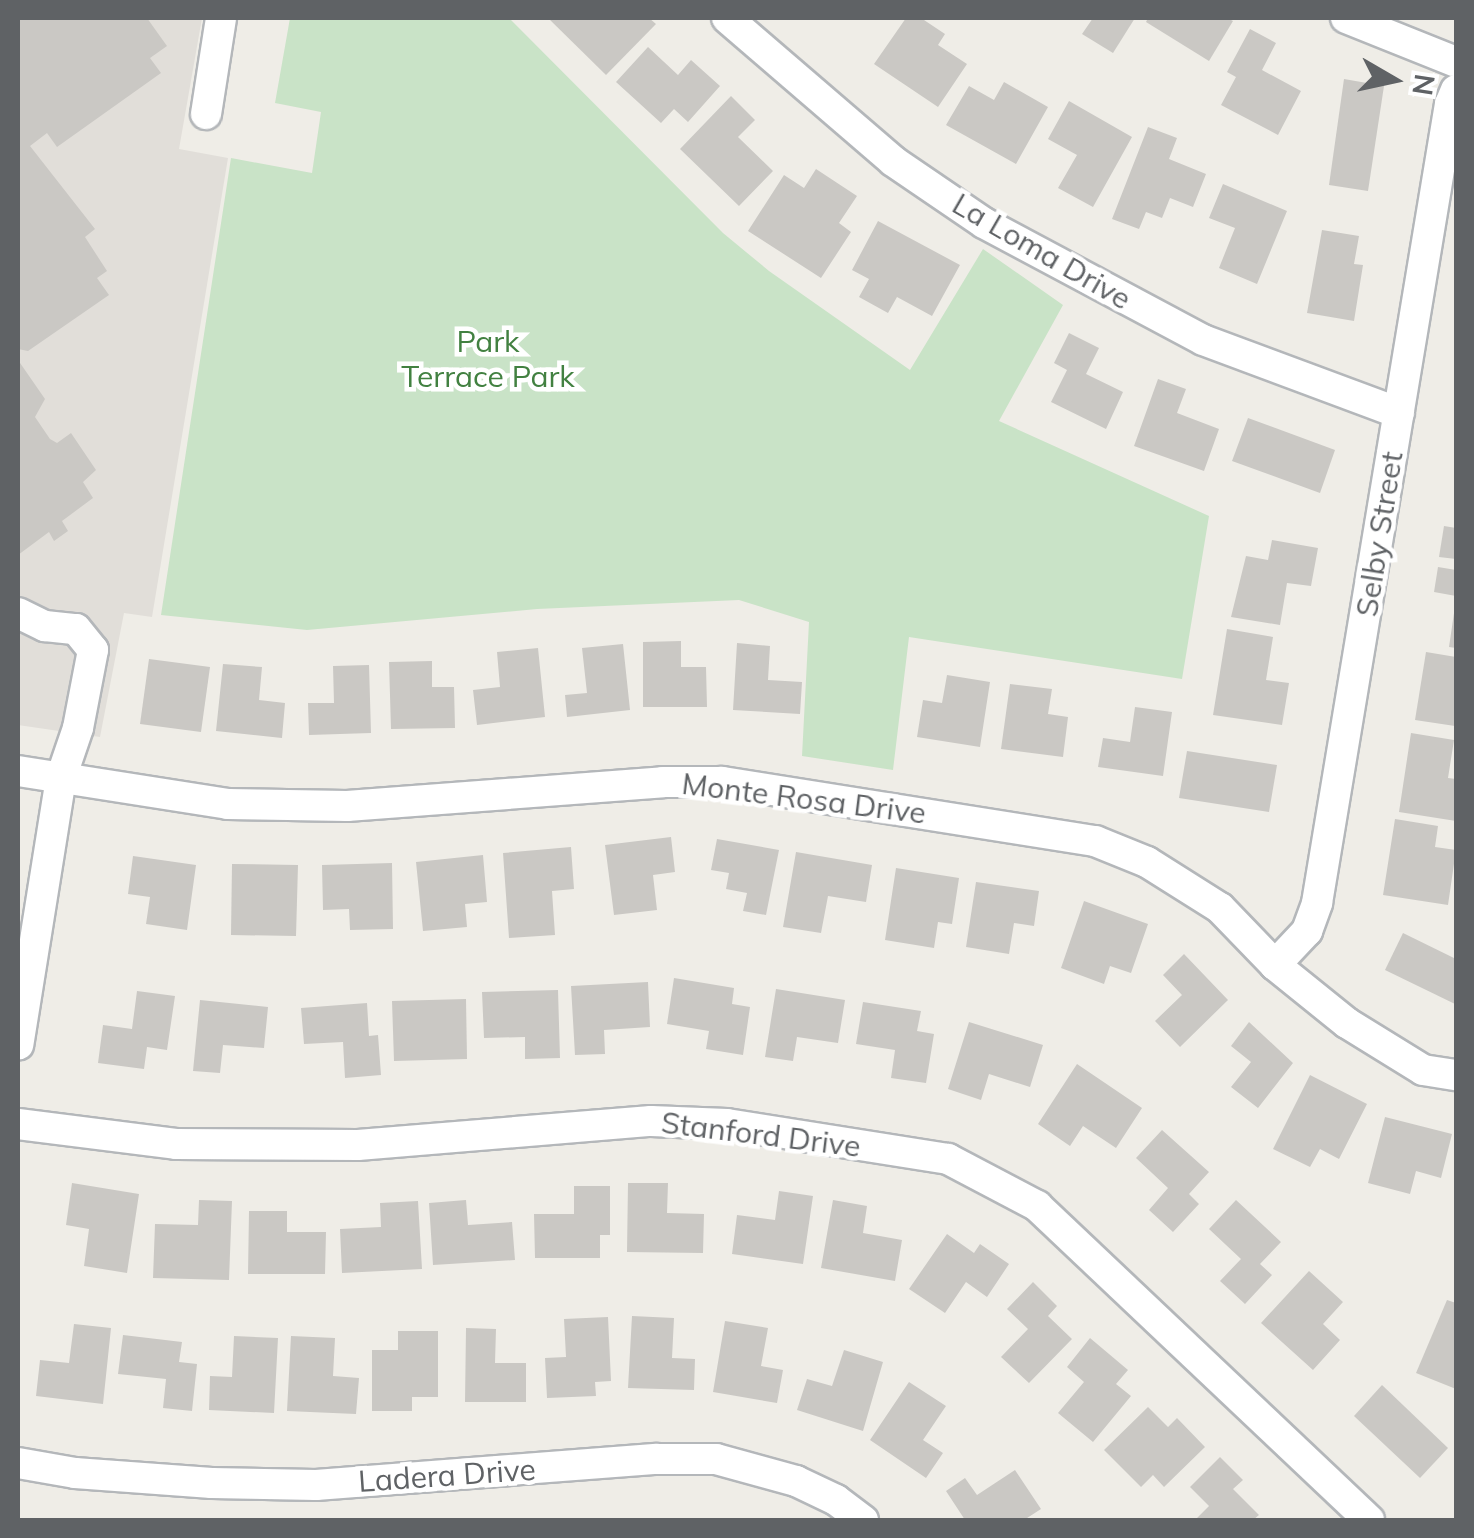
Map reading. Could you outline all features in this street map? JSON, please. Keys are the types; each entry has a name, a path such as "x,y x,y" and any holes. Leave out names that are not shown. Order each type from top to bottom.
{"street":[{"path":"206,114 221,18"},
{"name":"La Loma Drive","path":"727,18 893,161 984,223 1203,340 1399,413"},
{"path":"1346,18 1456,62"},
{"name":"Selby Street","path":"1276,965 1307,931 1317,903 1450,104 1456,90"},
{"path":"18,613 45,626 76,629 93,650 78,728 61,778 18,1045"},
{"name":"Monte Rosa Drive","path":"18,772 228,804 347,806 663,782 722,782 1095,841 1147,862 1220,908 1276,965 1347,1023 1423,1070 1456,1075"},
{"name":"Stanford Drive","path":"18,1124 176,1144 358,1145 652,1121 727,1124 948,1159 1038,1206 1369,1520"},
{"name":"Ladera Drive","path":"18,1463 114,1476 316,1485 657,1459 716,1459 796,1481 836,1500 863,1520"}],"shaded area":[{"path":"18,18 202,18 179,149 228,158 152,617 124,613 100,737 18,725"}],"green space":[{"name":"Park Terrace Park","path":"290,18 509,18 723,233 769,271 910,370 983,249 1063,305 999,421 1209,516 1182,679 909,637 893,770 802,756 809,622 739,600 537,609 307,630 161,615 231,158 312,173 321,112 275,103"}],"building":[{"path":"18,18 147,18 167,46 150,58 161,73 57,147 47,133 30,146 95,229 85,237 107,271 97,278 109,295 28,351 18,349"},
{"path":"548,18 649,18 656,24 606,75"},
{"path":"906,18 921,18 945,34 938,45 967,64 938,107 874,64"},
{"path":"1093,18 1135,18 1113,53 1082,34"},
{"path":"1148,18 1233,21 1209,61 1146,22"},
{"path":"1250,29 1276,43 1262,70 1301,91 1278,135 1221,105 1236,77 1227,72"},
{"path":"648,47 678,75 691,60 720,86 688,122 674,109 661,123 616,82"},
{"path":"1344,79 1384,86 1368,191 1329,185"},
{"path":"1004,82 1048,107 1016,164 946,125 969,86 994,100"},
{"path":"731,96 755,120 738,137 773,171 739,206 680,149"},
{"path":"1069,101 1132,137 1093,207 1058,188 1077,155 1048,139"},
{"path":"1148,127 1177,138 1169,159 1206,174 1193,207 1170,198 1162,218 1146,212 1139,229 1112,219"},
{"path":"816,169 857,196 839,223 851,232 821,278 748,231 784,175 804,188"},
{"path":"1223,184 1287,211 1257,284 1219,268 1235,228 1209,218"},
{"path":"878,221 960,265 932,316 897,297 888,313 859,297 869,279 852,270"},
{"path":"1322,230 1359,236 1354,264 1363,265 1354,321 1307,313"},
{"path":"1069,333 1099,348 1086,374 1123,392 1106,429 1051,402 1067,370 1054,363"},
{"path":"18,360 45,399 35,417 50,439 57,443 71,433 96,470 83,482 93,498 62,521 68,531 54,541 49,532 18,555"},
{"path":"1158,379 1186,389 1177,413 1219,429 1204,471 1134,446"},
{"path":"1248,418 1335,450 1320,493 1232,461"},
{"path":"1444,526 1456,528 1456,559 1439,557"},
{"path":"1272,540 1318,548 1311,586 1287,583 1280,625 1231,617 1246,556 1268,560"},
{"path":"1438,567 1456,570 1456,596 1434,592"},
{"path":"1456,613 1456,648 1449,647"},
{"path":"1227,629 1273,637 1266,680 1289,683 1282,725 1213,715"},
{"path":"681,641 681,667 706,667 707,707 643,707 643,642"},
{"path":"737,643 770,646 768,680 802,682 800,714 733,710"},
{"path":"623,644 630,710 567,717 565,695 587,693 582,648"},
{"path":"538,648 545,717 477,725 473,690 500,687 497,652"},
{"path":"1426,652 1456,657 1455,726 1415,720"},
{"path":"149,659 210,667 201,732 140,724"},
{"path":"432,661 432,687 454,687 455,728 391,729 389,662"},
{"path":"223,664 262,667 259,700 285,703 282,738 216,731"},
{"path":"369,665 371,733 309,735 308,703 334,703 333,666"},
{"path":"947,675 990,682 980,747 917,737 923,700 942,703"},
{"path":"1010,684 1052,689 1048,714 1068,717 1063,757 1001,749"},
{"path":"1135,707 1172,712 1163,776 1098,767 1103,738 1130,742"},
{"path":"1411,733 1454,740 1448,778 1456,779 1456,821 1399,812"},
{"path":"1187,751 1277,765 1269,812 1179,798"},
{"path":"1395,819 1438,826 1435,847 1456,850 1448,905 1383,895"},
{"path":"671,837 675,872 653,875 657,910 614,915 605,845"},
{"path":"717,839 779,850 766,915 743,911 747,893 726,889 729,873 711,870"},
{"path":"571,847 574,889 552,891 555,935 509,938 503,853"},
{"path":"796,852 872,865 866,902 828,896 821,933 783,927"},
{"path":"483,855 487,902 465,904 467,927 423,931 416,862"},
{"path":"133,856 196,865 187,930 146,924 150,897 128,894"},
{"path":"392,863 393,929 350,930 349,909 323,910 322,865"},
{"path":"232,864 298,865 296,936 231,935"},
{"path":"896,868 959,878 952,924 938,922 934,948 885,940"},
{"path":"976,882 1039,891 1034,926 1014,923 1009,954 966,947"},
{"path":"1084,901 1148,924 1131,973 1110,966 1104,984 1061,968"},
{"path":"1403,933 1456,959 1455,1004 1385,970"},
{"path":"1184,954 1228,1000 1180,1047 1155,1021 1182,995 1163,975"},
{"path":"674,978 734,988 732,1004 750,1007 743,1055 706,1049 709,1031 667,1024"},
{"path":"648,982 650,1027 604,1030 605,1054 575,1055 571,986"},
{"path":"776,989 845,1000 838,1043 797,1037 793,1061 765,1057"},
{"path":"558,990 560,1058 525,1059 525,1037 484,1038 482,992"},
{"path":"137,991 175,996 167,1050 147,1047 144,1069 98,1063 103,1025 132,1029"},
{"path":"466,999 467,1059 394,1061 392,1001"},
{"path":"200,1000 268,1007 264,1048 223,1045 220,1073 193,1071"},
{"path":"863,1002 921,1011 917,1031 934,1034 926,1083 891,1078 895,1050 856,1044"},
{"path":"367,1003 369,1036 378,1035 381,1075 345,1078 343,1042 304,1044 301,1008"},
{"path":"969,1022 1043,1045 1030,1087 989,1074 981,1100 948,1089"},
{"path":"1249,1022 1293,1063 1258,1108 1231,1087 1251,1062 1231,1046"},
{"path":"1077,1064 1142,1108 1116,1148 1083,1126 1070,1146 1038,1124"},
{"path":"1310,1075 1367,1104 1339,1159 1320,1149 1310,1167 1273,1149"},
{"path":"1385,1117 1452,1134 1441,1178 1416,1171 1410,1194 1368,1183"},
{"path":"1162,1130 1209,1172 1189,1194 1199,1204 1173,1232 1149,1210 1168,1188 1136,1158"},
{"path":"72,1183 139,1194 127,1273 84,1266 89,1229 66,1225"},
{"path":"628,1183 668,1183 667,1213 704,1214 703,1253 627,1252"},
{"path":"574,1186 610,1186 610,1235 600,1235 600,1258 535,1258 534,1214 574,1214"},
{"path":"779,1191 813,1196 803,1264 732,1254 737,1215 775,1220"},
{"path":"199,1200 232,1201 229,1280 153,1278 155,1224 198,1225"},
{"path":"466,1200 468,1225 512,1222 515,1260 433,1265 429,1203"},
{"path":"833,1200 867,1206 863,1233 902,1240 895,1281 821,1268"},
{"path":"1236,1200 1281,1242 1260,1264 1272,1275 1245,1304 1220,1281 1241,1259 1209,1229"},
{"path":"418,1201 422,1269 342,1273 340,1229 381,1227 380,1203"},
{"path":"249,1211 287,1211 287,1232 326,1232 325,1274 248,1274"},
{"path":"947,1234 974,1253 980,1244 1009,1264 987,1297 966,1282 945,1313 909,1289"},
{"path":"1309,1271 1343,1302 1323,1324 1340,1340 1313,1370 1261,1323"},
{"path":"1033,1282 1057,1306 1048,1316 1072,1339 1029,1383 1001,1357 1028,1329 1007,1309"},
{"path":"1447,1300 1456,1303 1456,1389 1416,1373"},
{"path":"632,1316 674,1318 672,1358 695,1359 694,1390 628,1388"},
{"path":"608,1317 611,1381 595,1382 596,1396 547,1398 545,1358 566,1357 564,1319"},
{"path":"725,1321 768,1328 761,1366 783,1370 777,1403 713,1392"},
{"path":"74,1324 111,1328 103,1404 36,1396 40,1360 69,1363"},
{"path":"466,1328 496,1329 495,1363 526,1363 526,1402 465,1402"},
{"path":"398,1331 438,1331 438,1397 412,1397 412,1411 372,1411 372,1350 398,1350"},
{"path":"123,1335 182,1342 179,1362 197,1364 192,1411 163,1408 166,1379 118,1374"},
{"path":"234,1336 278,1338 274,1413 209,1410 210,1376 232,1377"},
{"path":"291,1336 335,1338 333,1376 359,1378 356,1414 287,1411"},
{"path":"1090,1338 1128,1370 1116,1384 1131,1396 1093,1442 1058,1413 1084,1382 1067,1367"},
{"path":"844,1350 883,1362 863,1431 797,1410 807,1379 832,1386"},
{"path":"909,1382 946,1406 923,1440 943,1453 926,1478 870,1440"},
{"path":"1382,1385 1448,1448 1420,1478 1354,1416"},
{"path":"1148,1407 1168,1427 1177,1418 1205,1447 1164,1487 1153,1475 1141,1487 1104,1450"},
{"path":"1220,1457 1243,1480 1233,1489 1259,1515 1253,1520 1195,1520 1209,1506 1190,1487"},
{"path":"1015,1470 1041,1509 1024,1520 965,1520 946,1491 965,1478 977,1495"}]}
